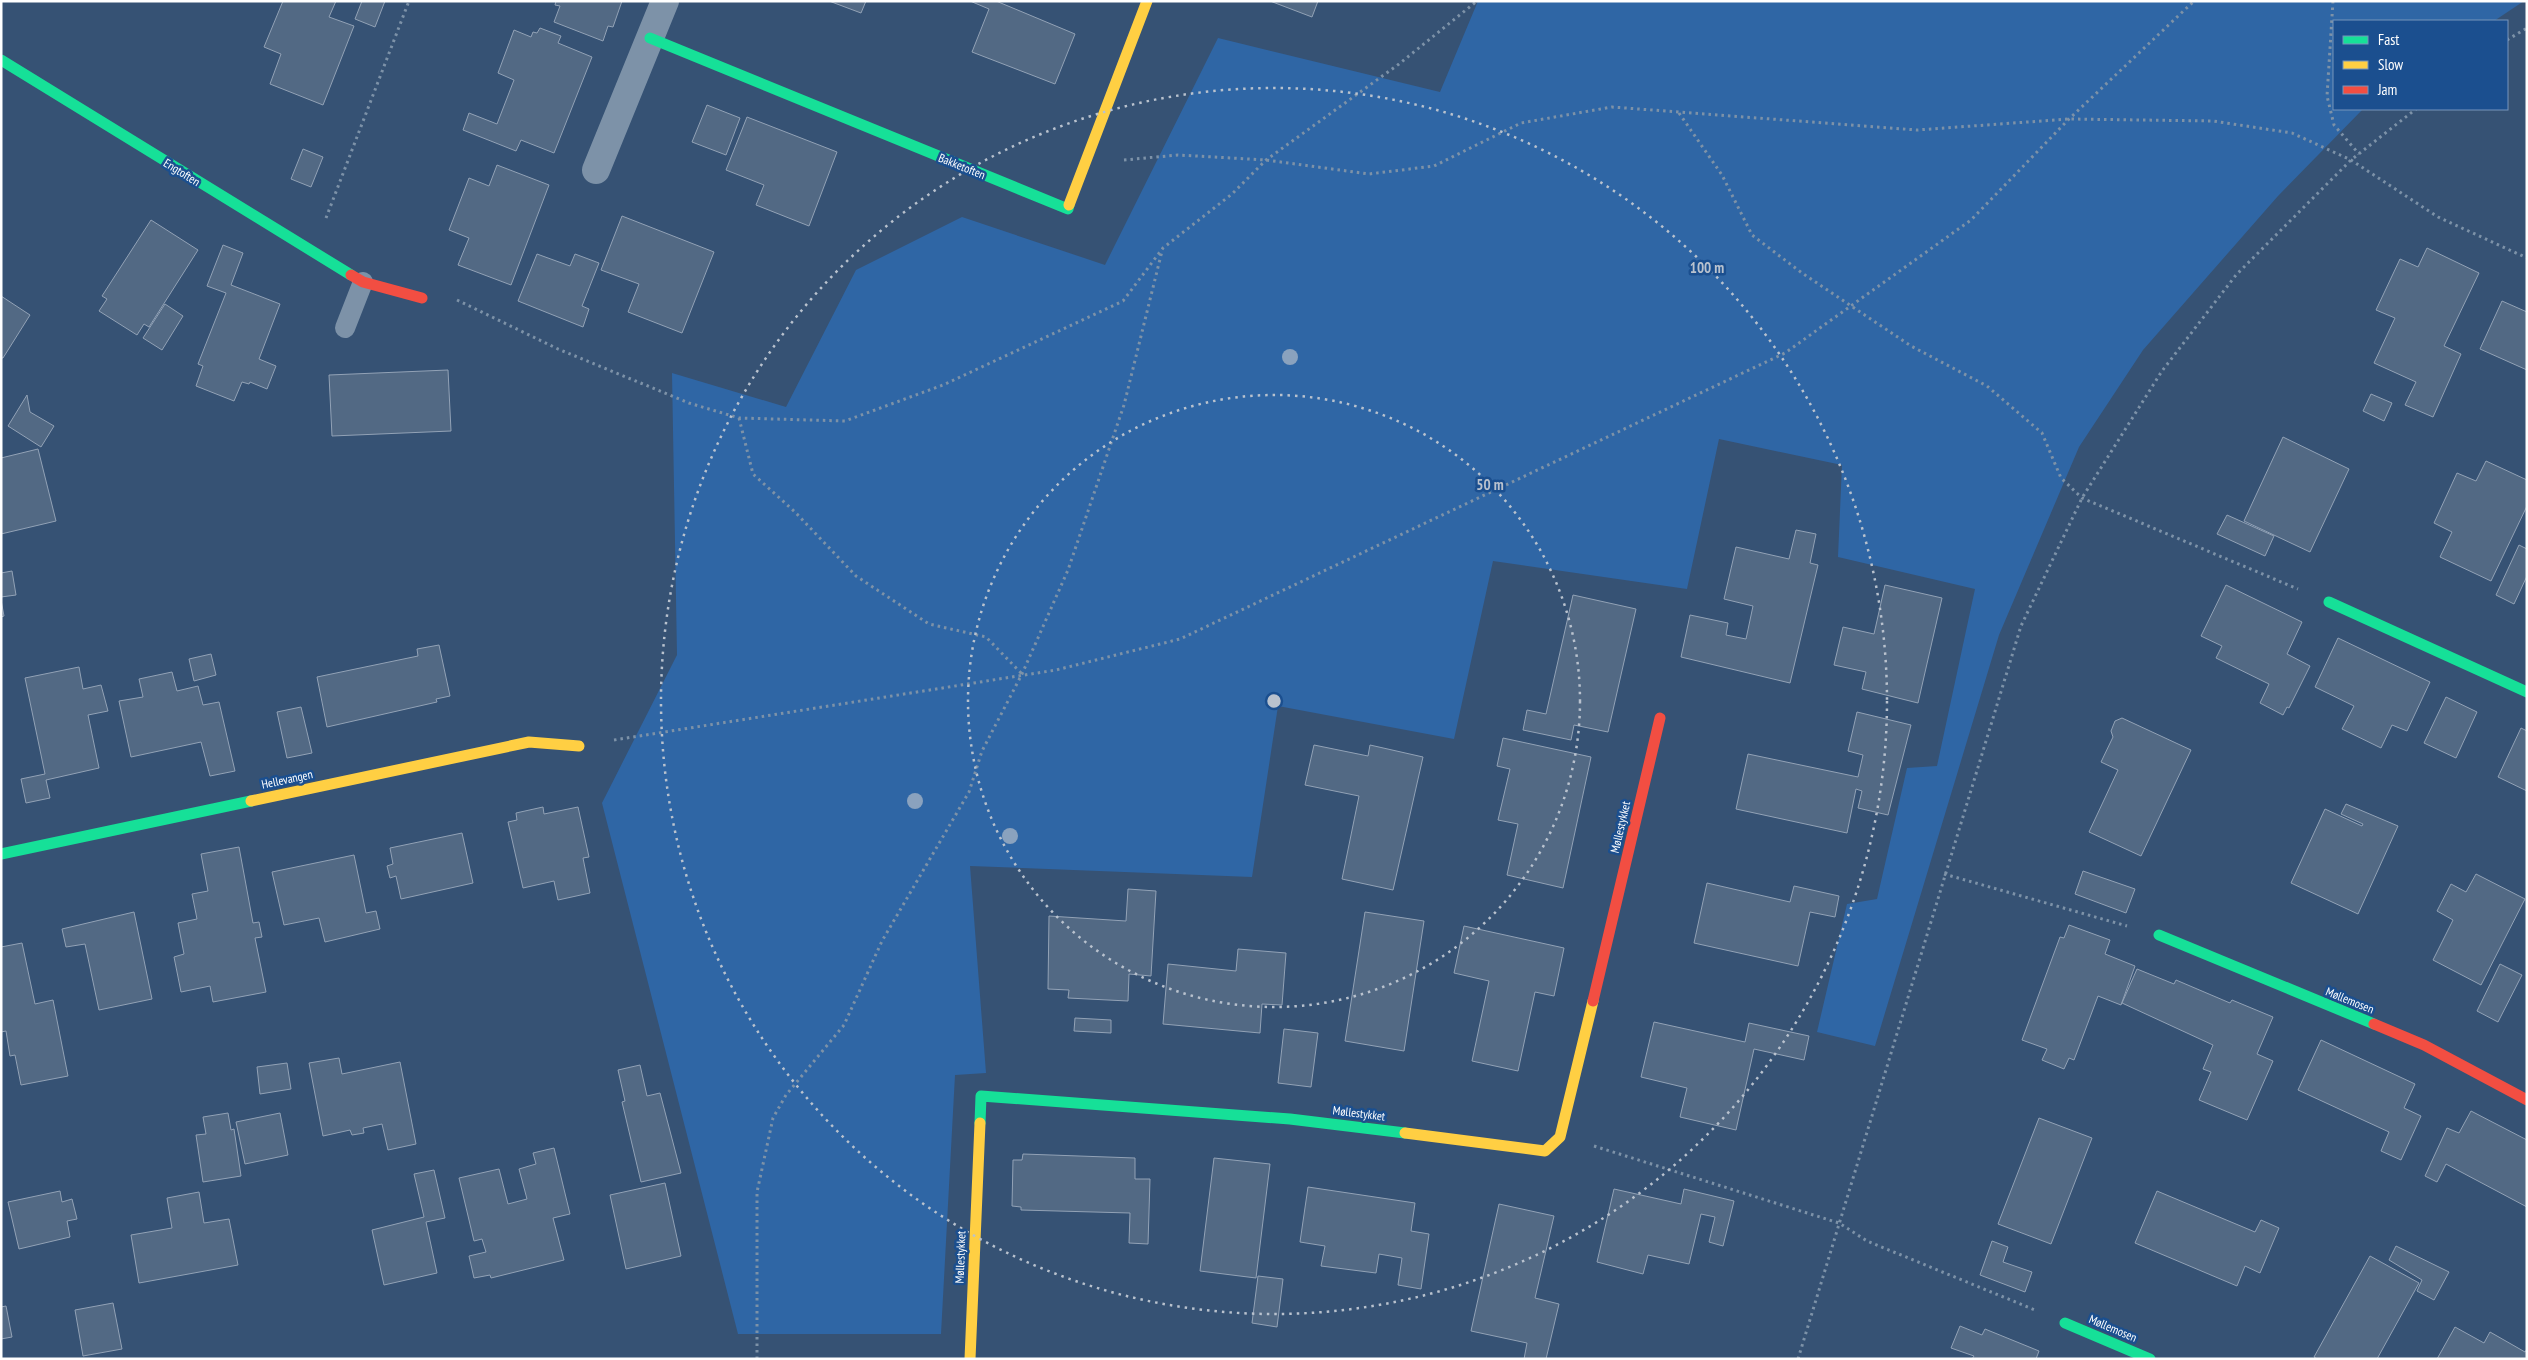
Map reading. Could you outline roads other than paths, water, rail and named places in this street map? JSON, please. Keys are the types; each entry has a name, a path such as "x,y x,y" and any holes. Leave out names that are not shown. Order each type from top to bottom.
{"street":[{"path":"596,170 665,1"},
{"name":"Bakketoften","path":"650,38 1068,209 1147,1"},
{"name":"Engtoften","path":"1,60 312,253 364,282 422,298"},
{"path":"2329,602 2527,692"},
{"name":"Møllestykket","path":"970,1359 981,1096 1290,1119 1545,1151 1560,1137 1660,718"},
{"name":"Hellevangen","path":"1,854 529,742 579,746"},
{"name":"Møllemosen","path":"2159,935 2424,1045 2527,1100"},
{"name":"Møllemosen","path":"2065,1323 2150,1359"}],"lane":[{"path":"345,328 364,282"}]}
